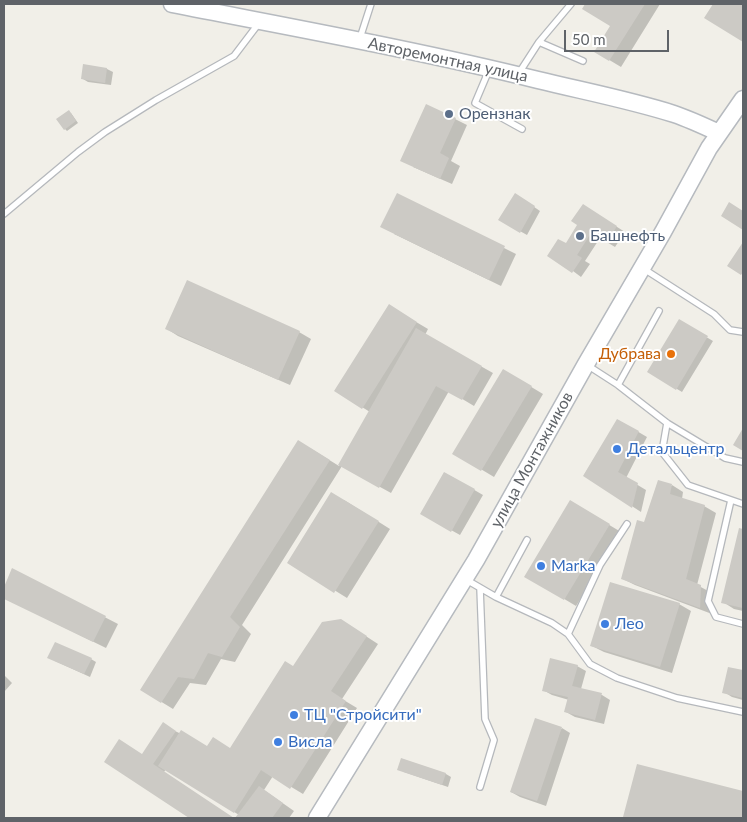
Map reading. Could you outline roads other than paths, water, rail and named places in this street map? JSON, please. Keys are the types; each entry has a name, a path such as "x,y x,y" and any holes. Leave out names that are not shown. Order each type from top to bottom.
{"main road":[{"name":"Авторемонтная улица","path":"172,4 359,40 490,68 616,98 673,114 719,133"},
{"name":"улица Монтажников","path":"317,818 476,560 719,133 743,99"}],"lane":[{"path":"359,40 371,4"},
{"path":"518,75 539,42 571,4"},
{"path":"4,214 105,132 156,100 234,56 260,21"},
{"path":"539,42 583,61"},
{"path":"490,68 474,103 522,129"},
{"path":"642,268 714,314 730,330 743,332"},
{"path":"618,385 659,311"},
{"path":"586,364 618,385 667,423 725,458 743,462"},
{"path":"667,423 662,452 688,485 743,504"},
{"path":"731,500 708,601 716,617 743,624"},
{"path":"568,634 600,565 628,524"},
{"path":"496,597 527,540"},
{"path":"464,579 496,597 552,623 568,634 590,664 617,678 676,698 743,712"},
{"path":"480,588 485,719 494,740 480,787"}],"place":[{"name":"Орензнак","path":"449,114"},
{"name":"Башнефть","path":"580,236"},
{"name":"Дубрава","path":"671,354"},
{"name":"Детальцентр","path":"617,449"},
{"name":"Marka","path":"541,566"},
{"name":"Лео","path":"605,624"},
{"name":"ТЦ \"Стройсити\"","path":"294,715"},
{"name":"Висла","path":"278,742"}]}
